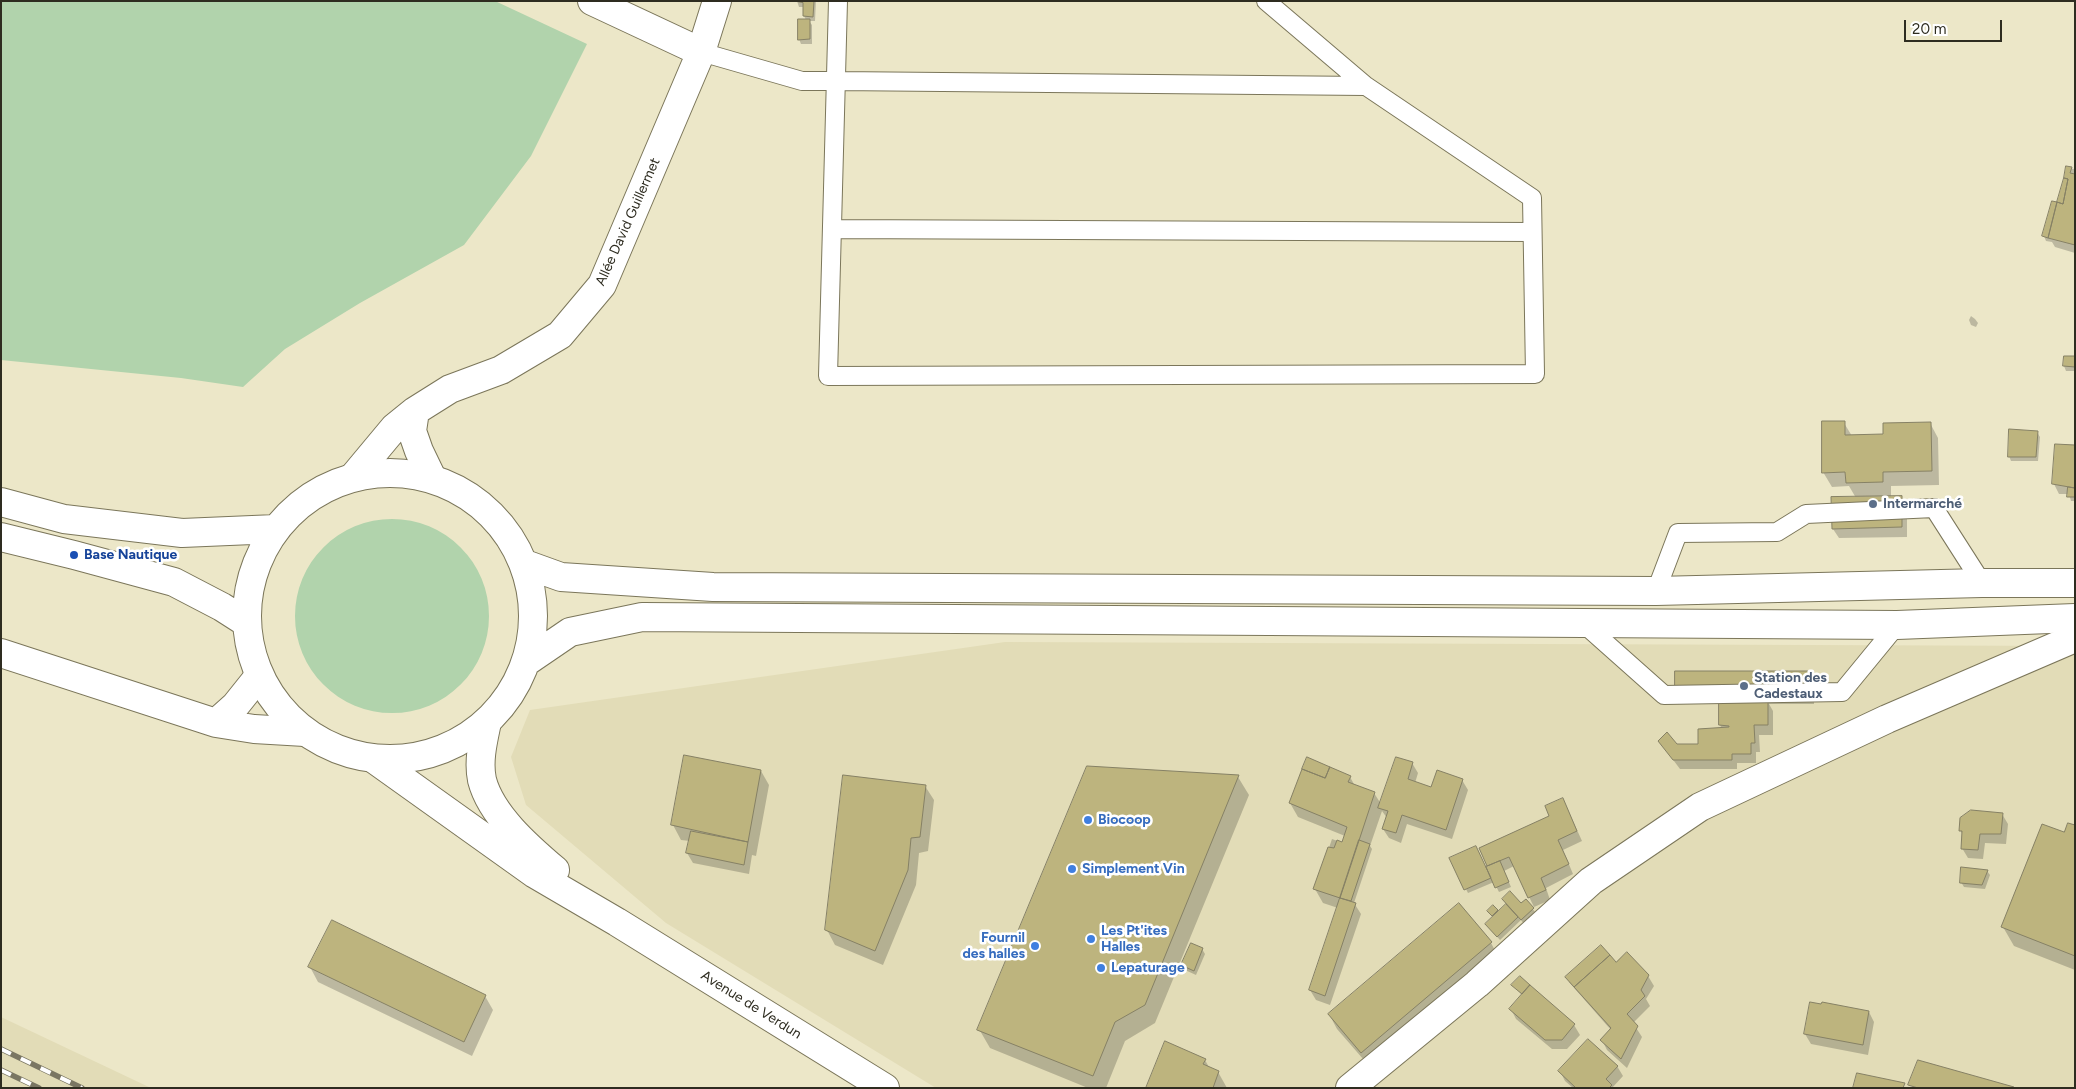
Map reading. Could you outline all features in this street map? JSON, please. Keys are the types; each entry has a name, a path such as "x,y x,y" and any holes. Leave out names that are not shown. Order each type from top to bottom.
{"main road":[{"path":"592,1 702,52"},
{"name":"Allée David Guillermet","path":"354,476 394,428 415,411 450,389 501,370 560,335 602,285 702,52 717,1"},
{"path":"415,411 412,431 432,478"},
{"path":"393,472 432,478 471,497 484,508 503,526 525,564 533,596 534,629 526,662 511,694 487,722 453,745 415,758 374,759 338,750 305,732 278,707 260,676 251,650 247,623 249,590 259,558 276,529 311,496 354,476 393,472"},
{"path":"1,502 64,519 182,533 276,529"},
{"path":"1,537 74,554 174,582 222,607 247,623"},
{"path":"525,564 561,577 713,587 1656,590 1982,583 2075,583"},
{"path":"526,662 570,632 642,617 1897,625 2075,618"},
{"path":"1350,1088 1477,984 1591,881 1700,807 1887,719 2075,638"},
{"path":"1,653 216,723 254,729 305,732"},
{"path":"216,723 235,706 260,676"},
{"path":"487,722 481,754 482,779 493,806 532,850 618,922"},
{"path":"374,759 535,874 618,922"},
{"name":"Avenue de Verdun","path":"618,922 885,1088"}],"lane":[{"path":"838,1 828,376 1536,374 1532,198 1366,86 1266,1"},
{"path":"702,52 802,81 1366,86"},
{"path":"832,228 1532,232"},
{"path":"1656,590 1678,533 1777,532 1806,514 1934,508 1982,583"},
{"path":"1583,623 1664,695 1842,692 1897,625"}],"shaded area":[{"path":"1005,642 2075,646 2075,1088 936,1088 666,923 526,805 511,757 530,710"},
{"path":"1,1017 151,1088 1,1088"}],"green space":[{"path":"1,1 495,1 587,44 531,156 464,245 360,303 285,349 243,387 181,378 1,360"},
{"path":"392,519 411,521 438,531 453,541 467,555 481,579 487,597 489,616 487,635 477,662 467,677 453,691 429,705 411,711 392,713 373,711 346,701 331,691 317,677 303,653 297,635 295,616 297,597 307,570 317,555 331,541 355,527 373,521"}],"building":[{"path":"795,1 814,1 813,17 803,16 803,3"},
{"path":"798,19 810,19 810,39 798,40"},
{"path":"2066,166 2072,167 2070,173 2075,174 2075,245 2048,238 2057,202 2063,204 2068,179 2064,178"},
{"path":"2064,178 2068,179 2063,204 2057,202"},
{"path":"2052,201 2057,202 2048,238 2042,236"},
{"path":"2064,356 2075,356 2075,367 2063,366"},
{"path":"1822,421 1845,421 1845,435 1883,434 1883,423 1931,422 1932,471 1883,472 1883,482 1846,483 1845,472 1822,473"},
{"path":"2009,429 2038,431 2036,457 2008,457"},
{"path":"2055,444 2075,445 2075,488 2052,484"},
{"path":"2068,487 2075,488 2075,497 2067,497"},
{"path":"1902,496 1902,527 1832,529 1831,497"},
{"path":"1675,671 1812,671 1812,700 1675,700"},
{"path":"1719,700 1768,700 1768,725 1754,725 1755,743 1751,743 1751,754 1732,754 1732,760 1673,760 1658,741 1667,732 1677,744 1698,744 1698,729 1729,727 1719,725"},
{"path":"684,755 761,770 748,842 671,825"},
{"path":"1307,757 1330,767 1325,778 1302,769"},
{"path":"1396,757 1413,762 1408,779 1431,787 1437,770 1463,779 1446,830 1402,815 1396,833 1382,829 1388,811 1378,808"},
{"path":"1087,766 1239,775 1145,1005 1115,1022 1093,1076 977,1030"},
{"path":"1330,767 1351,776 1348,782 1375,792 1340,898 1313,889 1328,847 1334,848 1337,840 1342,842 1347,827 1289,803 1302,769 1325,778"},
{"path":"843,775 926,785 920,837 911,838 908,870 875,951 825,930"},
{"path":"1563,798 1577,831 1558,840 1569,864 1541,878 1546,890 1528,898 1509,857 1487,866 1479,848 1549,816 1545,806"},
{"path":"1971,810 2003,813 2001,834 1980,834 1978,850 1961,849 1962,831 1959,831 1960,818"},
{"path":"2068,823 2075,825 2075,956 2001,927 2042,824 2064,832"},
{"path":"691,831 748,842 744,865 686,853"},
{"path":"1359,840 1370,844 1351,901 1340,898"},
{"path":"1476,846 1491,878 1464,890 1449,858"},
{"path":"1500,861 1509,882 1495,888 1486,867"},
{"path":"1961,867 1988,870 1982,885 1960,883"},
{"path":"1510,891 1521,903 1526,899 1534,908 1521,920 1502,899"},
{"path":"1340,898 1356,903 1325,996 1309,990"},
{"path":"1459,903 1492,942 1361,1053 1328,1014"},
{"path":"1506,904 1518,917 1497,937 1485,924"},
{"path":"1493,905 1498,910 1492,916 1487,911"},
{"path":"332,920 486,995 464,1042 308,967"},
{"path":"1191,943 1203,948 1194,971 1181,965"},
{"path":"1601,945 1610,955 1574,987 1565,977"},
{"path":"1627,952 1649,975 1641,990 1645,996 1627,1014 1638,1026 1621,1059 1600,1040 1611,1028 1574,987 1610,955 1616,962"},
{"path":"1520,976 1530,985 1522,994 1511,985"},
{"path":"1530,985 1575,1024 1562,1040 1545,1040 1509,1009"},
{"path":"1810,1002 1821,1004 1822,1002 1869,1011 1863,1045 1804,1034"},
{"path":"1588,1039 1618,1066 1606,1079 1612,1085 1609,1088 1576,1088 1558,1071"},
{"path":"1165,1041 1206,1059 1203,1064 1219,1071 1213,1088 1146,1088"},
{"path":"1918,1060 2014,1087 1918,1088 1908,1085"},
{"path":"1857,1073 1905,1083 1903,1088 1853,1088"}],"railway":[{"path":"1,1049 82,1088"},
{"path":"1,1070 39,1088"}],"place":[{"name":"Intermarché","path":"1873,504"},
{"name":"Base Nautique","path":"74,555"},
{"name":"Station des Cadestaux","path":"1744,686"},
{"name":"Biocoop","path":"1088,820"},
{"name":"Simplement Vin","path":"1072,869"},
{"name":"Les Pt'ites Halles","path":"1091,939"},
{"name":"Fournil des halles","path":"1035,946"},
{"name":"Lepaturage","path":"1101,968"}]}
